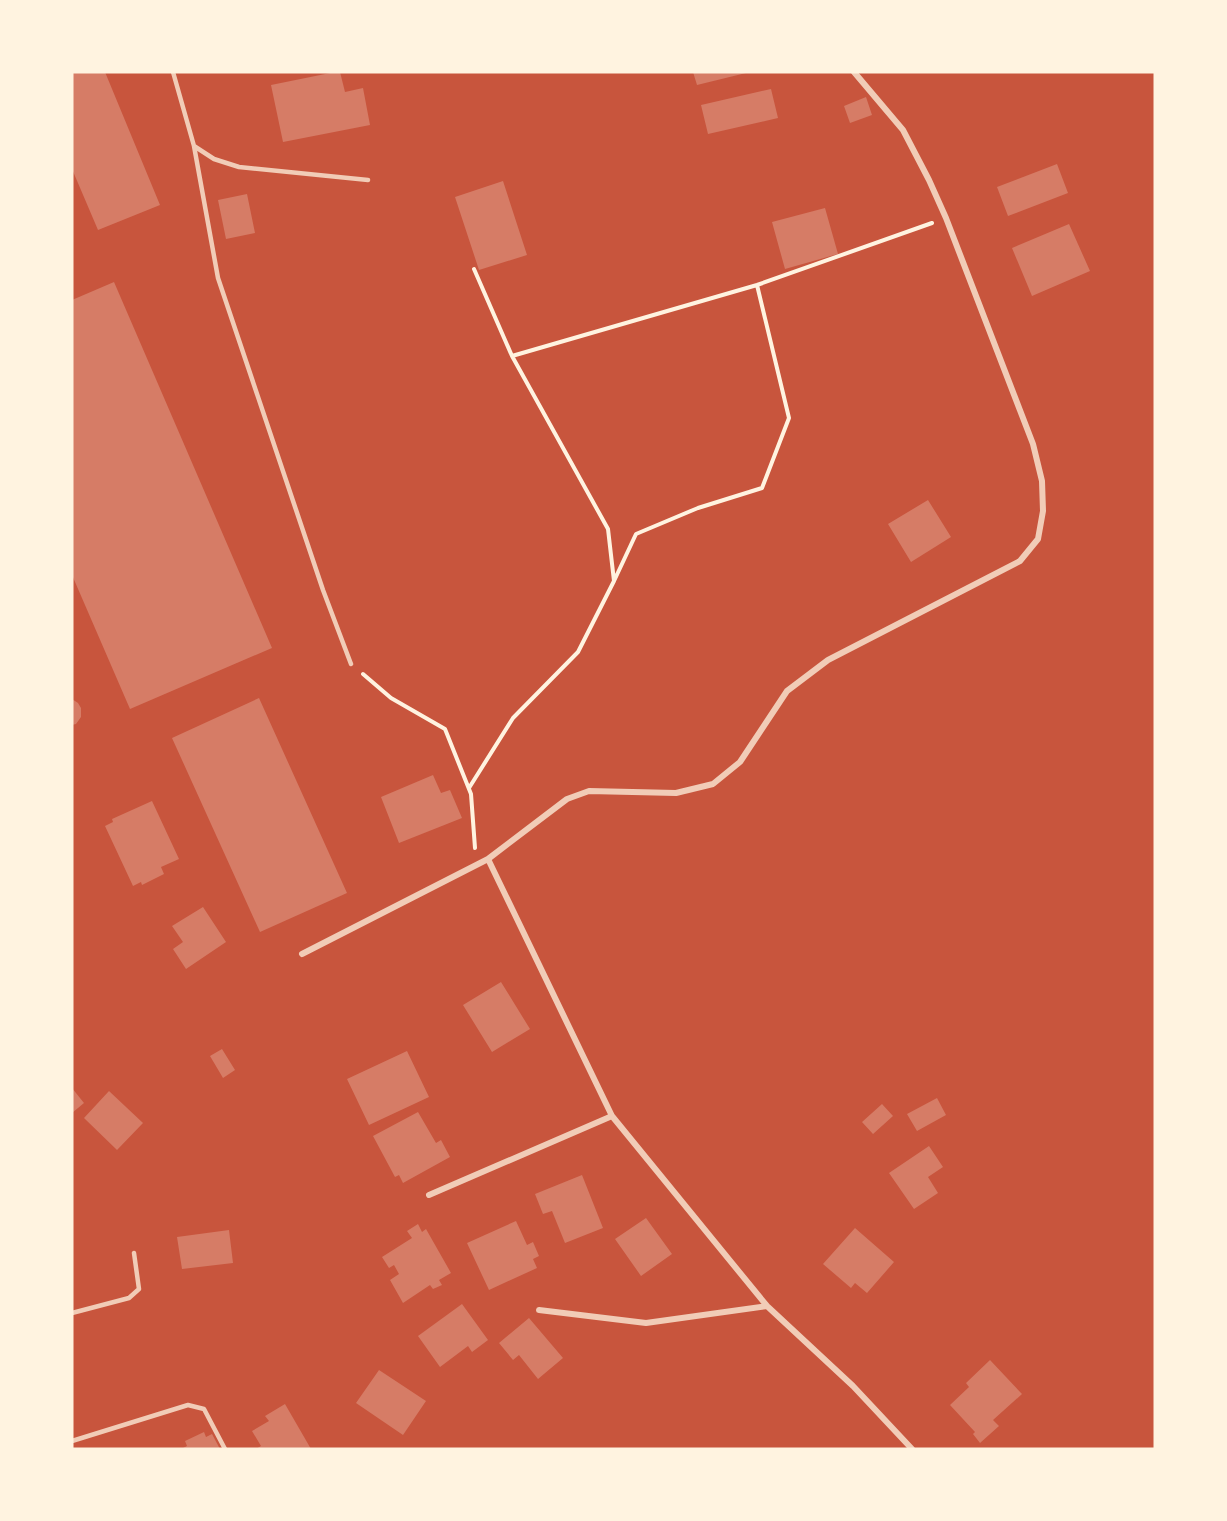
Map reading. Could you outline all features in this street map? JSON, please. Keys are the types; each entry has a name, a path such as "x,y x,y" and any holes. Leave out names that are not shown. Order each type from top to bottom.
{"street":[{"path":"302,954 477,866 567,799 590,791 676,793 713,784 740,762 787,691 812,672 828,660 1020,561 1038,539 1043,511 1042,482 1032,444 946,218 903,130 854,72"},
{"path":"488,859 612,1116 766,1306 853,1386 912,1449"},
{"path":"429,1195 612,1116"},
{"path":"539,1310 646,1323 766,1306"}],"lane":[{"path":"172,72 194,146 218,278 323,590 351,664"},
{"path":"194,146 214,159 239,166 368,180"},
{"path":"72,1313 129,1298 134,1294 138,1289 134,1253"},
{"path":"72,1441 188,1405 204,1409 225,1449"}],"path":[{"path":"512,356 757,285 946,218"},
{"path":"474,269 512,356 608,529 614,580"},
{"path":"469,788 513,718 578,652 636,534 698,508 762,488 789,418 757,285"},
{"path":"351,664 391,698 445,729 471,794 477,866"}],"building":[{"path":"72,72 105,72 160,205 98,230 72,169"},
{"path":"340,72 345,92 363,88 370,125 283,142 271,85"},
{"path":"693,72 745,72 746,73 697,85"},
{"path":"771,89 778,118 708,134 701,105"},
{"path":"866,97 872,115 850,123 844,106"},
{"path":"1057,164 1068,193 1008,216 997,187"},
{"path":"503,181 527,255 479,270 455,197"},
{"path":"247,194 255,233 226,239 218,200"},
{"path":"825,208 838,254 785,269 772,222"},
{"path":"1069,224 1090,271 1032,296 1012,248"},
{"path":"114,282 272,648 130,709 72,575 72,300"},
{"path":"928,500 951,537 911,562 888,524"},
{"path":"259,698 347,893 260,932 172,738"},
{"path":"72,699 81,708 81,717 76,724 72,725"},
{"path":"433,775 441,793 450,790 462,818 399,843 381,797"},
{"path":"152,801 179,859 161,867 164,874 142,885 141,882 133,886 105,826 113,822 112,819"},
{"path":"203,907 226,942 186,969 173,949 183,942 172,926"},
{"path":"501,982 530,1029 492,1052 463,1005"},
{"path":"222,1049 235,1070 223,1078 210,1056"},
{"path":"407,1051 429,1097 369,1125 347,1079"},
{"path":"72,1088 84,1103 72,1113"},
{"path":"109,1091 143,1123 117,1150 84,1118"},
{"path":"937,1098 946,1115 917,1131 907,1114"},
{"path":"882,1104 893,1116 873,1134 862,1122"},
{"path":"418,1112 436,1143 441,1140 450,1157 403,1183 399,1175 395,1177 373,1136"},
{"path":"929,1146 943,1167 928,1177 938,1193 914,1209 889,1173"},
{"path":"582,1175 603,1228 565,1243 552,1211 543,1214 535,1194"},
{"path":"646,1218 672,1254 641,1276 615,1239"},
{"path":"516,1221 527,1245 533,1242 539,1256 533,1259 537,1268 489,1290 467,1243"},
{"path":"418,1224 422,1232 426,1229 451,1273 439,1280 442,1285 433,1289 430,1285 403,1303 390,1280 399,1274 394,1265 389,1268 382,1257 412,1238 407,1231"},
{"path":"855,1228 894,1262 867,1293 855,1283 851,1288 823,1264"},
{"path":"229,1230 233,1263 182,1269 177,1237"},
{"path":"462,1304 488,1340 472,1352 468,1346 440,1367 418,1336"},
{"path":"529,1318 563,1358 538,1379 519,1355 513,1360 499,1343"},
{"path":"990,1360 1022,1394 993,1420 999,1426 980,1443 973,1434 975,1432 950,1405 969,1387 966,1383"},
{"path":"379,1370 426,1401 403,1435 356,1403"},
{"path":"285,1404 311,1449 256,1449 261,1446 252,1431 269,1421 265,1416"},
{"path":"204,1432 206,1437 212,1434 220,1449 181,1449 187,1446 185,1441"}]}
